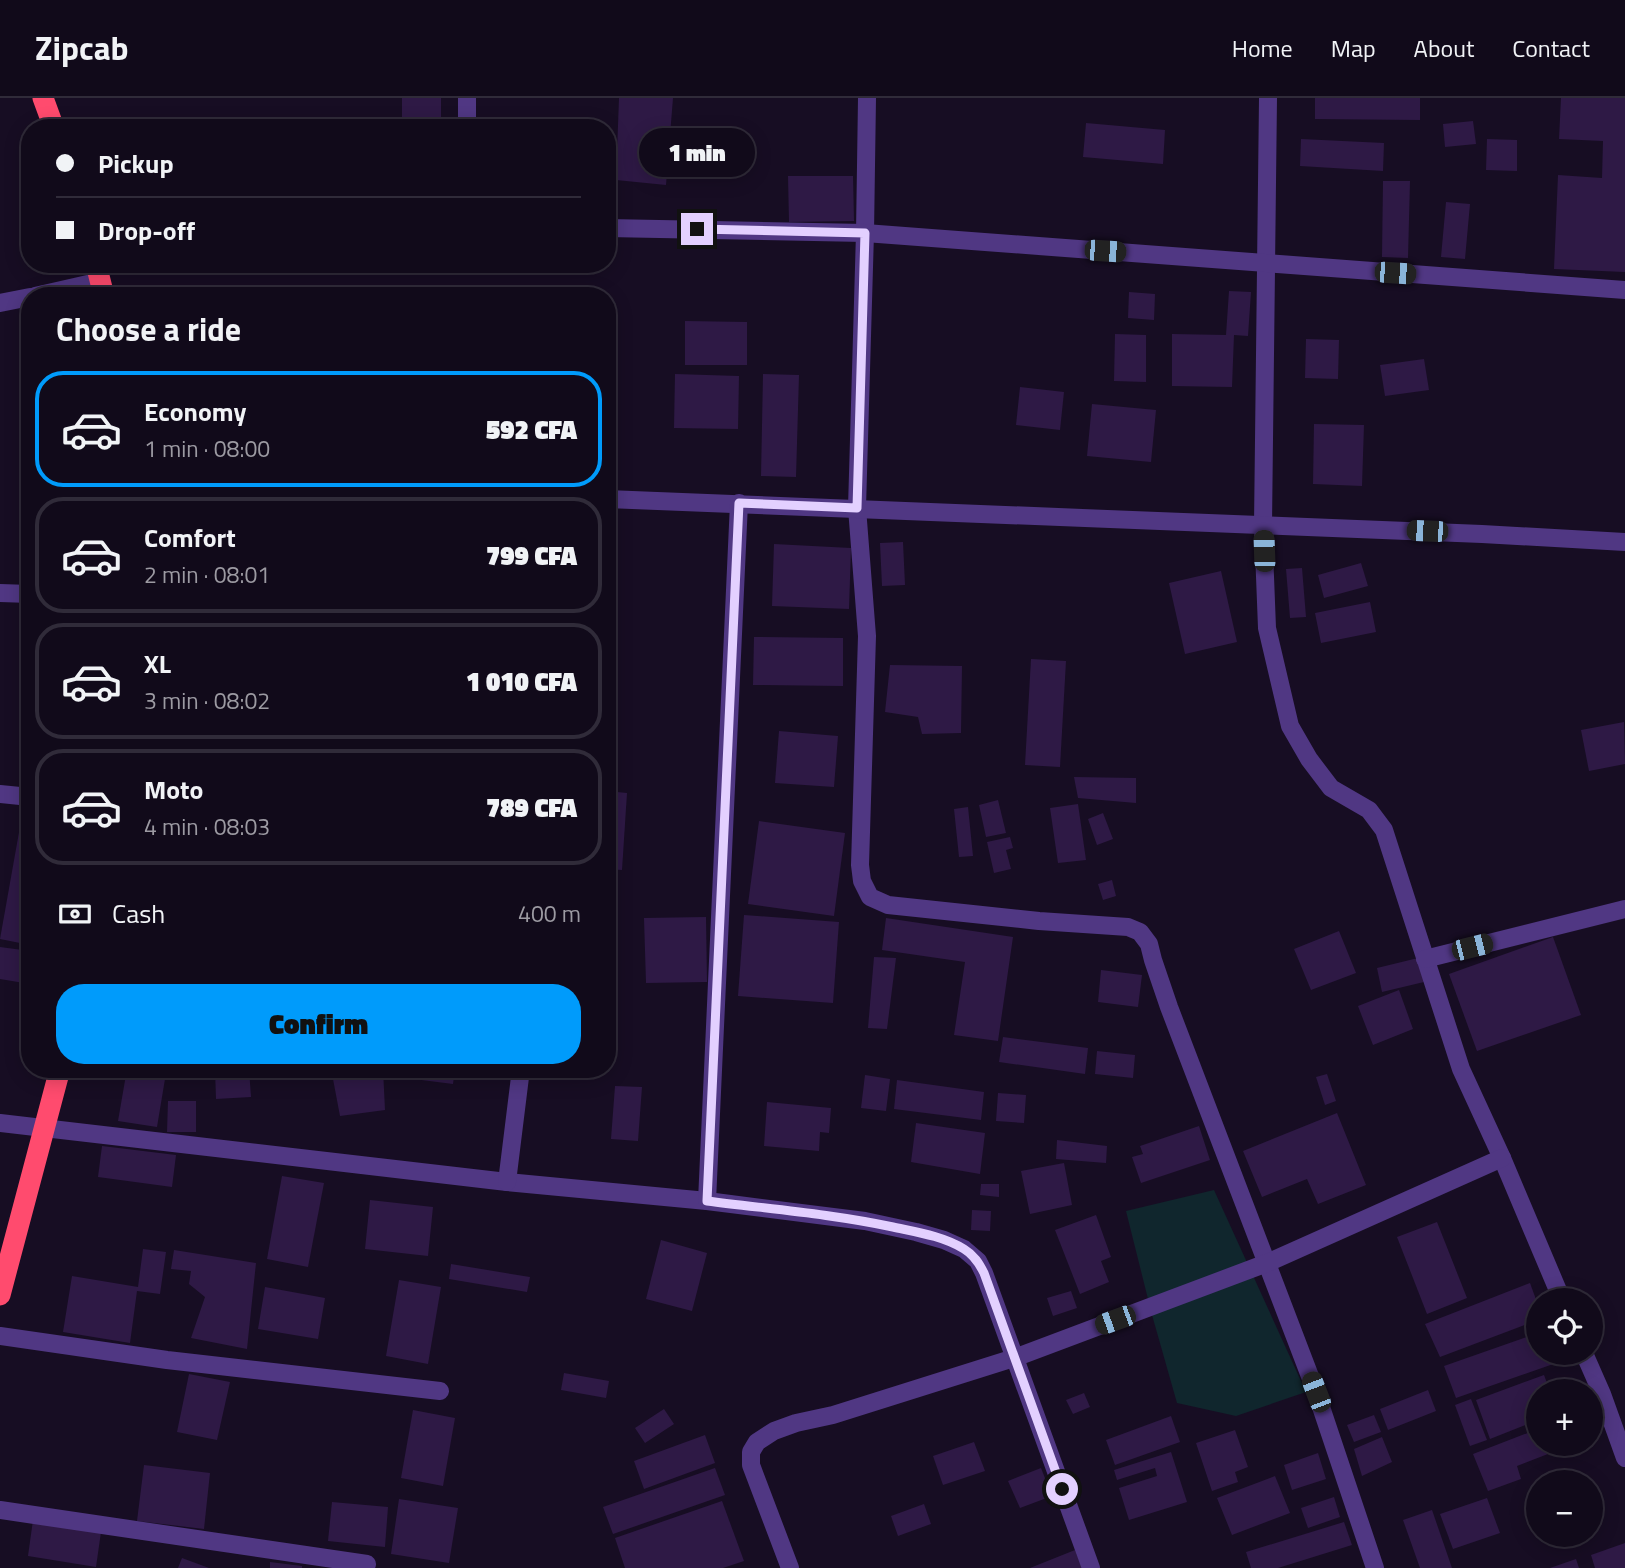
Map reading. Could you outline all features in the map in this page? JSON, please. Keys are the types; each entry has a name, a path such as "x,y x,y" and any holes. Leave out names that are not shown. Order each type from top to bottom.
{"highway":[{"path":"43,98 51,119"},
{"path":"0,1295 58,1078"}],"street":[{"path":"467,98 467,119"},
{"path":"867,98 857,508 867,636 860,865 862,881 870,897 888,905 1039,921 1128,927 1140,932 1149,944 1170,1007 1316,1392 1375,1568"},
{"path":"1268,98 1263,525 1267,628 1290,726 1309,759 1332,788 1369,810 1384,830 1461,1069 1557,1288"},
{"path":"616,228 865,233 1625,290"},
{"path":"72,287 101,280"},
{"path":"0,303 21,299"},
{"path":"616,499 1625,541"},
{"path":"707,1201 739,503"},
{"path":"0,593 21,594"},
{"path":"0,794 21,796"},
{"path":"1425,959 1625,909"},
{"path":"507,1182 520,1078"},
{"path":"0,1123 507,1182 707,1201 865,1221 944,1240 964,1249 978,1261 984,1273 1091,1568"},
{"path":"790,1568 751,1465 751,1452 757,1442 774,1431 1014,1358 1267,1263 1502,1158"},
{"path":"0,1336 167,1360 440,1391"},
{"path":"1589,1365 1625,1458"},
{"path":"0,1510 367,1564"}],"shaded area":[{"path":"1214,1190 1306,1392 1236,1416 1177,1403 1126,1211"}],"building":[{"path":"402,98 441,98 441,119 402,119"},
{"path":"619,98 673,98 666,185 616,180"},
{"path":"1315,98 1420,98 1420,120 1315,119"},
{"path":"1561,98 1625,98 1625,272 1554,269 1558,175 1602,178 1603,141 1559,139"},
{"path":"1473,121 1476,144 1445,147 1443,124"},
{"path":"1086,123 1165,130 1163,164 1083,157"},
{"path":"1301,139 1384,143 1383,171 1300,166"},
{"path":"1487,139 1517,140 1517,171 1486,170"},
{"path":"788,176 853,176 854,221 789,222"},
{"path":"1383,181 1410,181 1408,258 1382,257"},
{"path":"1446,202 1470,204 1465,259 1441,257"},
{"path":"497,285 571,287 497,287"},
{"path":"1229,291 1251,292 1248,336 1234,335 1232,387 1172,386 1172,334 1226,335"},
{"path":"1129,292 1155,294 1154,320 1128,318"},
{"path":"685,321 747,322 747,365 685,365"},
{"path":"1115,334 1146,335 1146,382 1114,381"},
{"path":"1306,339 1339,340 1338,379 1305,378"},
{"path":"1424,359 1429,390 1385,396 1380,365"},
{"path":"675,374 739,376 738,429 674,428"},
{"path":"763,374 799,375 796,477 761,476"},
{"path":"1020,387 1064,392 1060,430 1016,425"},
{"path":"1092,404 1156,410 1151,462 1087,456"},
{"path":"1314,424 1364,425 1362,486 1313,484"},
{"path":"903,542 905,585 882,586 880,543"},
{"path":"774,544 851,548 849,609 772,606"},
{"path":"1361,563 1368,586 1324,598 1318,575"},
{"path":"1302,568 1306,617 1290,618 1286,569"},
{"path":"1221,571 1237,642 1185,654 1169,583"},
{"path":"1370,602 1376,632 1321,643 1315,613"},
{"path":"754,637 843,638 843,686 753,685"},
{"path":"1031,659 1066,661 1060,767 1025,765"},
{"path":"890,665 962,666 961,733 922,734 918,717 885,712"},
{"path":"1624,722 1625,764 1589,771 1581,730"},
{"path":"779,731 838,736 834,787 775,783"},
{"path":"1074,777 1136,778 1136,803 1078,798"},
{"path":"616,792 627,793 622,870 616,870"},
{"path":"998,800 1006,833 986,837 979,805"},
{"path":"1078,804 1086,860 1058,863 1050,808"},
{"path":"968,807 973,856 959,857 954,809"},
{"path":"1103,813 1113,839 1097,845 1088,819"},
{"path":"21,821 21,943 0,939"},
{"path":"759,821 845,833 834,916 748,904"},
{"path":"1010,837 1013,848 1006,850 1011,869 994,873 987,842"},
{"path":"1112,880 1116,896 1103,900 1098,884"},
{"path":"744,915 839,922 833,1003 738,996"},
{"path":"706,917 707,982 646,983 644,918"},
{"path":"886,918 1013,937 998,1041 954,1035 965,962 882,950"},
{"path":"1339,931 1356,973 1311,990 1294,949"},
{"path":"1553,937 1581,1015 1477,1051 1449,974"},
{"path":"0,947 21,950 21,982 0,979"},
{"path":"874,957 896,958 887,1029 868,1028"},
{"path":"1418,958 1424,982 1382,992 1377,968"},
{"path":"1101,970 1142,975 1138,1007 1098,1002"},
{"path":"1399,990 1413,1029 1373,1045 1358,1006"},
{"path":"1003,1037 1088,1048 1085,1074 999,1062"},
{"path":"1097,1051 1135,1055 1133,1078 1095,1074"},
{"path":"1327,1074 1336,1101 1325,1105 1316,1077"},
{"path":"865,1075 890,1079 886,1111 861,1108"},
{"path":"125,1078 165,1078 157,1127 118,1121"},
{"path":"215,1078 250,1078 251,1097 216,1099"},
{"path":"383,1078 385,1110 340,1116 333,1079"},
{"path":"406,1078 454,1078 453,1084"},
{"path":"897,1080 984,1092 981,1120 894,1109"},
{"path":"615,1086 642,1087 638,1141 611,1139"},
{"path":"998,1093 1026,1095 1024,1123 996,1121"},
{"path":"168,1101 196,1101 196,1132 167,1132"},
{"path":"767,1102 831,1108 829,1133 820,1132 819,1151 764,1146"},
{"path":"1337,1113 1366,1185 1318,1204 1307,1179 1262,1197 1243,1151"},
{"path":"916,1123 985,1133 980,1174 911,1162"},
{"path":"1199,1126 1210,1160 1141,1183 1132,1157 1143,1154 1140,1146"},
{"path":"1057,1140 1107,1146 1106,1163 1056,1159"},
{"path":"102,1146 176,1155 172,1187 98,1177"},
{"path":"1064,1163 1072,1205 1030,1214 1021,1171"},
{"path":"282,1176 324,1183 308,1267 267,1259"},
{"path":"981,1184 999,1184 999,1197 980,1195"},
{"path":"370,1200 433,1207 428,1256 365,1249"},
{"path":"972,1210 991,1211 990,1231 971,1230"},
{"path":"1096,1215 1111,1257 1101,1261 1109,1282 1080,1294 1055,1230"},
{"path":"1437,1222 1467,1298 1427,1314 1397,1237"},
{"path":"661,1240 707,1253 692,1311 646,1299"},
{"path":"143,1249 166,1252 160,1294 137,1291 130,1343 63,1332 72,1276 138,1287"},
{"path":"174,1250 256,1263 247,1349 191,1338 205,1297 189,1284 191,1271 171,1269"},
{"path":"451,1264 530,1277 527,1292 449,1279"},
{"path":"399,1280 441,1287 428,1364 386,1356"},
{"path":"1530,1283 1532,1288 1526,1288 1526,1325 1440,1357 1425,1324"},
{"path":"265,1287 325,1298 318,1339 258,1329"},
{"path":"1071,1291 1077,1308 1053,1316 1047,1298"},
{"path":"1526,1337 1526,1365 1551,1365 1456,1398 1444,1366"},
{"path":"564,1373 609,1381 606,1398 561,1390"},
{"path":"189,1374 230,1382 217,1440 177,1432"},
{"path":"1526,1382 1526,1425 1490,1439 1476,1400"},
{"path":"1428,1390 1436,1411 1388,1430 1380,1409"},
{"path":"1084,1393 1090,1407 1073,1414 1066,1400"},
{"path":"1471,1399 1487,1440 1470,1446 1455,1405"},
{"path":"664,1409 674,1424 645,1443 635,1428"},
{"path":"413,1410 455,1418 443,1486 401,1478"},
{"path":"1374,1415 1381,1432 1354,1442 1347,1425"},
{"path":"1171,1416 1180,1442 1115,1465 1106,1440"},
{"path":"1235,1430 1248,1467 1235,1472 1238,1482 1212,1491 1196,1443"},
{"path":"1526,1434 1526,1456 1543,1456 1517,1466 1521,1479 1488,1491 1473,1454"},
{"path":"705,1435 715,1463 644,1489 634,1461"},
{"path":"1382,1437 1392,1462 1362,1476 1354,1449"},
{"path":"974,1442 985,1471 943,1485 933,1456"},
{"path":"1171,1452 1187,1502 1129,1520 1119,1488 1157,1476 1155,1468 1117,1480 1114,1470"},
{"path":"1318,1453 1326,1479 1292,1490 1284,1465"},
{"path":"144,1465 210,1473 204,1529 137,1521"},
{"path":"715,1468 725,1495 613,1534 603,1507"},
{"path":"1041,1468 1052,1496 1020,1508 1008,1481"},
{"path":"1275,1476 1290,1513 1232,1535 1217,1498"},
{"path":"1334,1497 1340,1517 1308,1528 1301,1508"},
{"path":"1487,1498 1500,1533 1453,1549 1440,1514"},
{"path":"399,1499 458,1508 449,1563 391,1554"},
{"path":"722,1501 744,1561 723,1568 625,1568 615,1538"},
{"path":"332,1502 388,1507 385,1547 328,1541"},
{"path":"924,1504 931,1524 898,1536 891,1516"},
{"path":"1432,1510 1452,1568 1420,1568 1403,1520"},
{"path":"33,1520 101,1532 96,1567 28,1556"},
{"path":"1344,1522 1352,1545 1278,1568 1251,1568 1246,1552"},
{"path":"1625,1543 1625,1568 1595,1568 1591,1555"},
{"path":"1075,1550 1082,1568 1030,1568"},
{"path":"182,1558 209,1568 178,1568"},
{"path":"1576,1559 1579,1568 1550,1568"},
{"path":"270,1562 302,1566 302,1568 270,1568"}],"route":[{"path":"697,229 865,233 857,508 739,503 707,1201 865,1221 916,1232 964,1249 978,1261 984,1273 1062,1489"}]}
